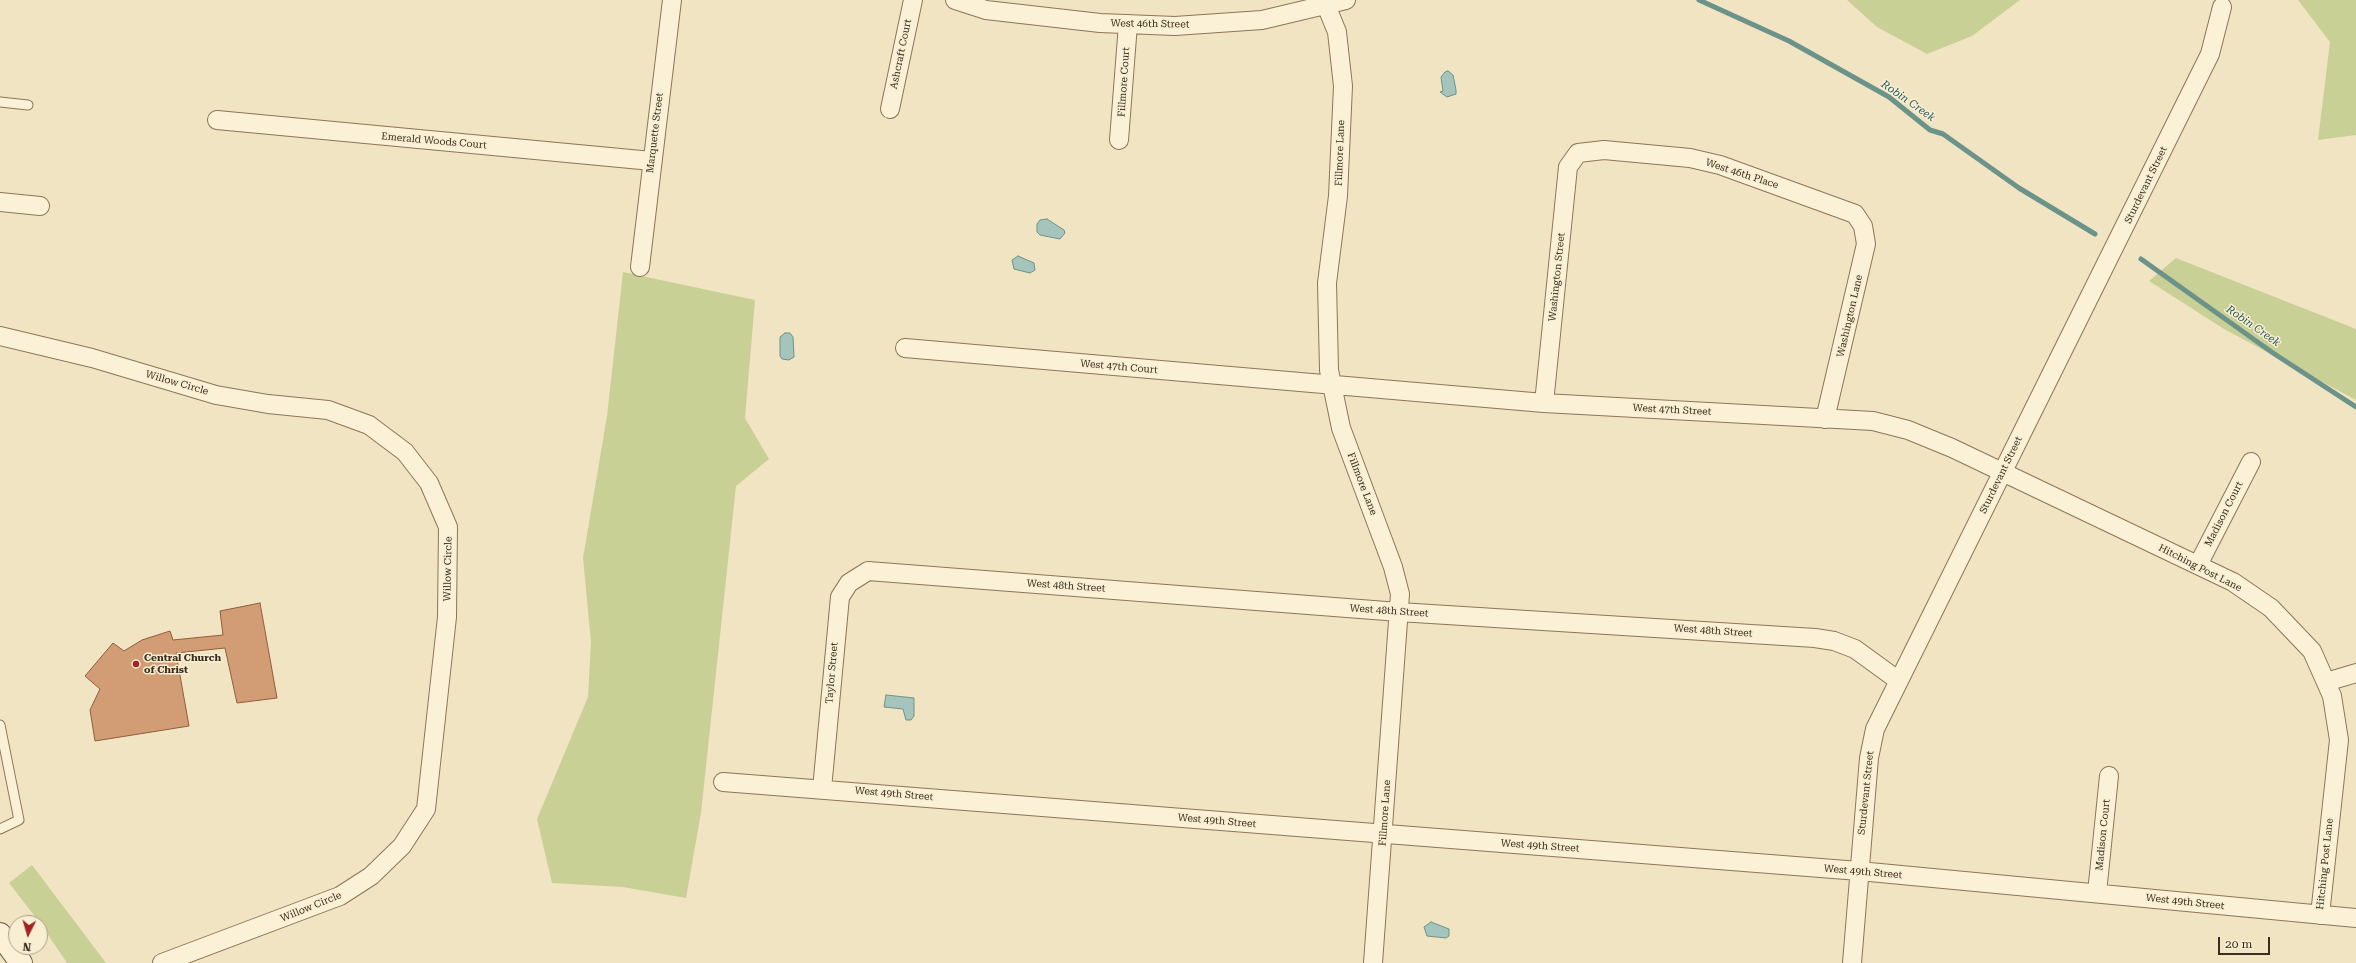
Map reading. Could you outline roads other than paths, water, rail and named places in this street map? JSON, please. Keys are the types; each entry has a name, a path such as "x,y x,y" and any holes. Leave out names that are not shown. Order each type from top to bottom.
{"main road":[{"path":"0,934 21,963"}],"street":[{"name":"Marquette Street","path":"640,267 672,0"},
{"name":"Ashcraft Court","path":"890,109 913,0"},
{"name":"West 46th Street","path":"955,0 986,10 1100,23 1175,26 1262,20 1346,0"},
{"name":"Fillmore Lane","path":"1326,5 1337,32 1343,86 1338,196 1327,283 1329,370 1341,428 1393,567 1400,594 1384,834 1373,963"},
{"name":"Sturdevant Street","path":"1852,963 1868,758 1875,729 2210,54 2222,6"},
{"name":"Fillmore Court","path":"1119,140 1128,24"},
{"name":"Emerald Woods Court","path":"217,120 652,161"},
{"name":"West 46th Place","path":"1578,153 1604,150 1690,158 1720,165 1855,214"},
{"name":"Washington Street","path":"1544,403 1568,167 1578,153"},
{"path":"0,202 40,206"},
{"name":"Washington Lane","path":"1825,419 1866,244 1863,226 1855,214"},
{"name":"Willow Circle","path":"0,336 92,358 216,394 268,404 328,410 369,425 404,452 429,483 448,527 447,618 426,809 402,846 372,876 340,896 162,963"},
{"name":"West 47th Court","path":"905,348 1332,385"},
{"name":"West 47th Street","path":"1332,385 1544,403 1873,421 1908,430 2002,472"},
{"name":"Madison Court","path":"2198,565 2251,462"},
{"name":"Hitching Post Lane","path":"2002,472 2233,582 2271,608 2312,651 2332,696 2339,740 2320,915"},
{"name":"West 48th Street","path":"868,571 1399,612 1815,638 1834,641 1856,649 1899,680"},
{"name":"Taylor Street","path":"822,789 840,597 849,582 868,571"},
{"path":"2326,682 2356,673"},
{"name":"Madison Court","path":"2097,893 2109,776"},
{"name":"West 49th Street","path":"723,782 1859,871 2356,918"}],"lane":[{"path":"0,102 28,105"},
{"path":"0,725 19,820 0,829"}],"water":[{"path":"1448,71 1453,75 1456,94 1447,97 1440,92 1443,91 1441,77"},
{"path":"1047,219 1064,230 1065,233 1060,239 1040,235 1037,232 1037,224 1040,220"},
{"path":"1018,256 1034,263 1035,270 1030,273 1014,269 1012,260"},
{"path":"785,333 790,333 793,337 794,357 789,360 782,359 780,356 780,337"},
{"path":"886,695 914,698 914,716 911,720 906,720 903,709 884,707"},
{"path":"1431,922 1449,929 1449,936 1446,938 1427,936 1424,927"}],"waterway":[{"name":"Robin Creek","path":"1699,0 1789,41 1889,97 1930,130 1943,134 2019,188 2095,234"},
{"name":"Robin Creek","path":"2141,259 2273,353 2356,407"}],"place":[{"name":"Central Church of Christ","path":"136,664"}]}
